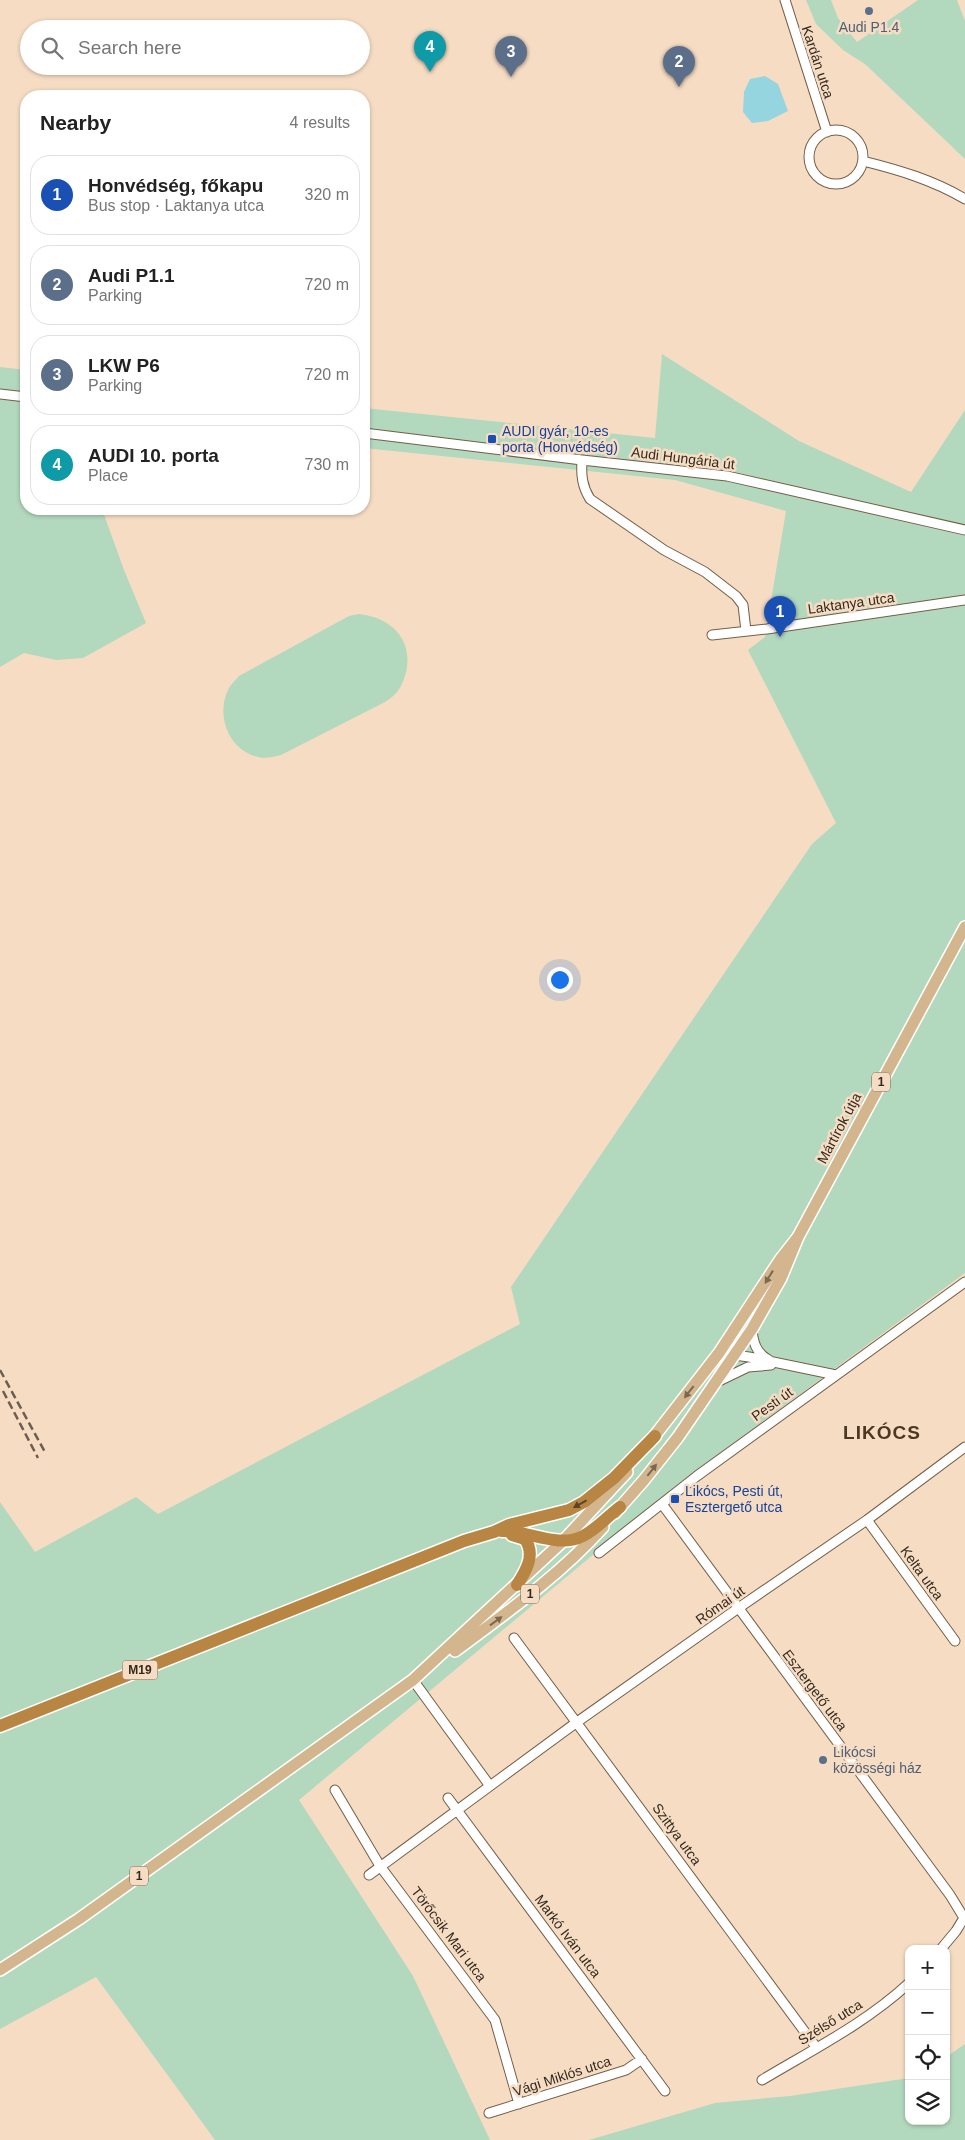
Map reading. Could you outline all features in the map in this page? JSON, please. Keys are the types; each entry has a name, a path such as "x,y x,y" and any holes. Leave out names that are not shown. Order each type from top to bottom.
{"highway":[{"path":"494,1532 533,1518 569,1510 584,1502 614,1478 655,1436"},
{"path":"494,1532 518,1531 564,1540 582,1537 620,1507"},
{"path":"494,1532 514,1535 525,1539 528,1543 530,1555 528,1565 517,1585"},
{"name":"M19","path":"0,1726 464,1540 494,1532"}],"main road":[{"name":"Mártírok útja","path":"798,1238 965,927"},
{"name":"1","path":"428,1668 445,1658 532,1593 566,1564 644,1480 678,1437 752,1329 781,1278 798,1238"},
{"name":"1","path":"0,1970 79,1919 428,1668 564,1540 616,1485 719,1353 780,1260 798,1238"}],"street":[{"name":"Kardán utca","path":"785,0 827,132"},
{"path":"840,131 852,136 860,145 863,161 858,173 846,182 830,183 821,179 812,169 810,155 816,140 827,132 840,131"},
{"path":"863,161 910,174 944,187 965,199"},
{"path":"0,394 20,396"},
{"name":"Audi Hungária út","path":"370,434 727,476 965,530"},
{"path":"582,460 582,482 590,499 664,550 705,572 736,596 743,605 746,631"},
{"name":"Laktanya utca","path":"712,635 965,600"},
{"name":"Pesti út","path":"599,1554 647,1514 729,1452 965,1282"},
{"path":"752,1329 753,1342 758,1352 781,1365"},
{"path":"719,1353 836,1375"},
{"path":"713,1384 748,1367 781,1365"},
{"name":"Római út","path":"369,1875 577,1722 964,1450"},
{"name":"Esztergető utca","path":"662,1504 950,1895 964,1918"},
{"name":"Kelta utca","path":"867,1520 955,1641"},
{"name":"Szittya utca","path":"514,1638 816,2048"},
{"path":"413,1680 490,1786"},
{"name":"Törőcsik Mari utca","path":"335,1790 380,1866 495,2020 519,2104"},
{"name":"Markó Iván utca","path":"448,1798 665,2091"},
{"path":"944,1945 964,1918"},
{"name":"Szélső utca","path":"762,2080 844,2032 905,1987"},
{"name":"Vági Miklós utca","path":"489,2113 626,2070 642,2060"}],"green space":[{"path":"806,0 831,0 838,18 857,42 918,0 957,0 965,21 965,159 865,64 843,50 816,24"},
{"path":"662,354 799,441 911,492 965,410 965,1273 679,1483 299,1800 413,1976 490,2140 215,2140 96,1977 0,2029 0,1502 35,1552 136,1497 158,1514 520,1324 511,1287 812,844 836,823 748,650 765,637 786,511 675,480 370,449 370,409 655,438"},
{"path":"0,367 20,369 20,515 104,515 146,623 83,658 56,660 24,653 0,667"},
{"path":"359,614 379,619 388,624 401,637 407,656 405,677 399,690 385,702 281,755 261,758 239,747 227,730 223,709 229,688 239,676 349,616"},
{"path":"965,2044 965,2140 589,2140 715,2103 790,2096 905,2079 905,2125 950,2125 950,2054"}],"water":[{"path":"765,76 778,84 788,111 768,121 752,123 743,112 744,92 750,79"}],"railway":[{"path":"0,1370 46,1454"},
{"path":"3,1391 38,1458"}],"place":[{"name":"Audi P1.4","path":"869,11"},
{"name":"AUDI 10. porta","path":"430,72"},
{"name":"LKW P6","path":"511,77"},
{"name":"Audi P1.1","path":"679,87"},
{"name":"AUDI gyár, 10-es porta (Honvédség)","path":"492,439"},
{"name":"Honvédség, főkapu","path":"780,637"},
{"name":"Likócs, Pesti út, Esztergető utca","path":"675,1499"},
{"name":"Likócsi közösségi ház","path":"823,1760"}],"district":[{"name":"LIKÓCS","path":"882,1432"}]}
